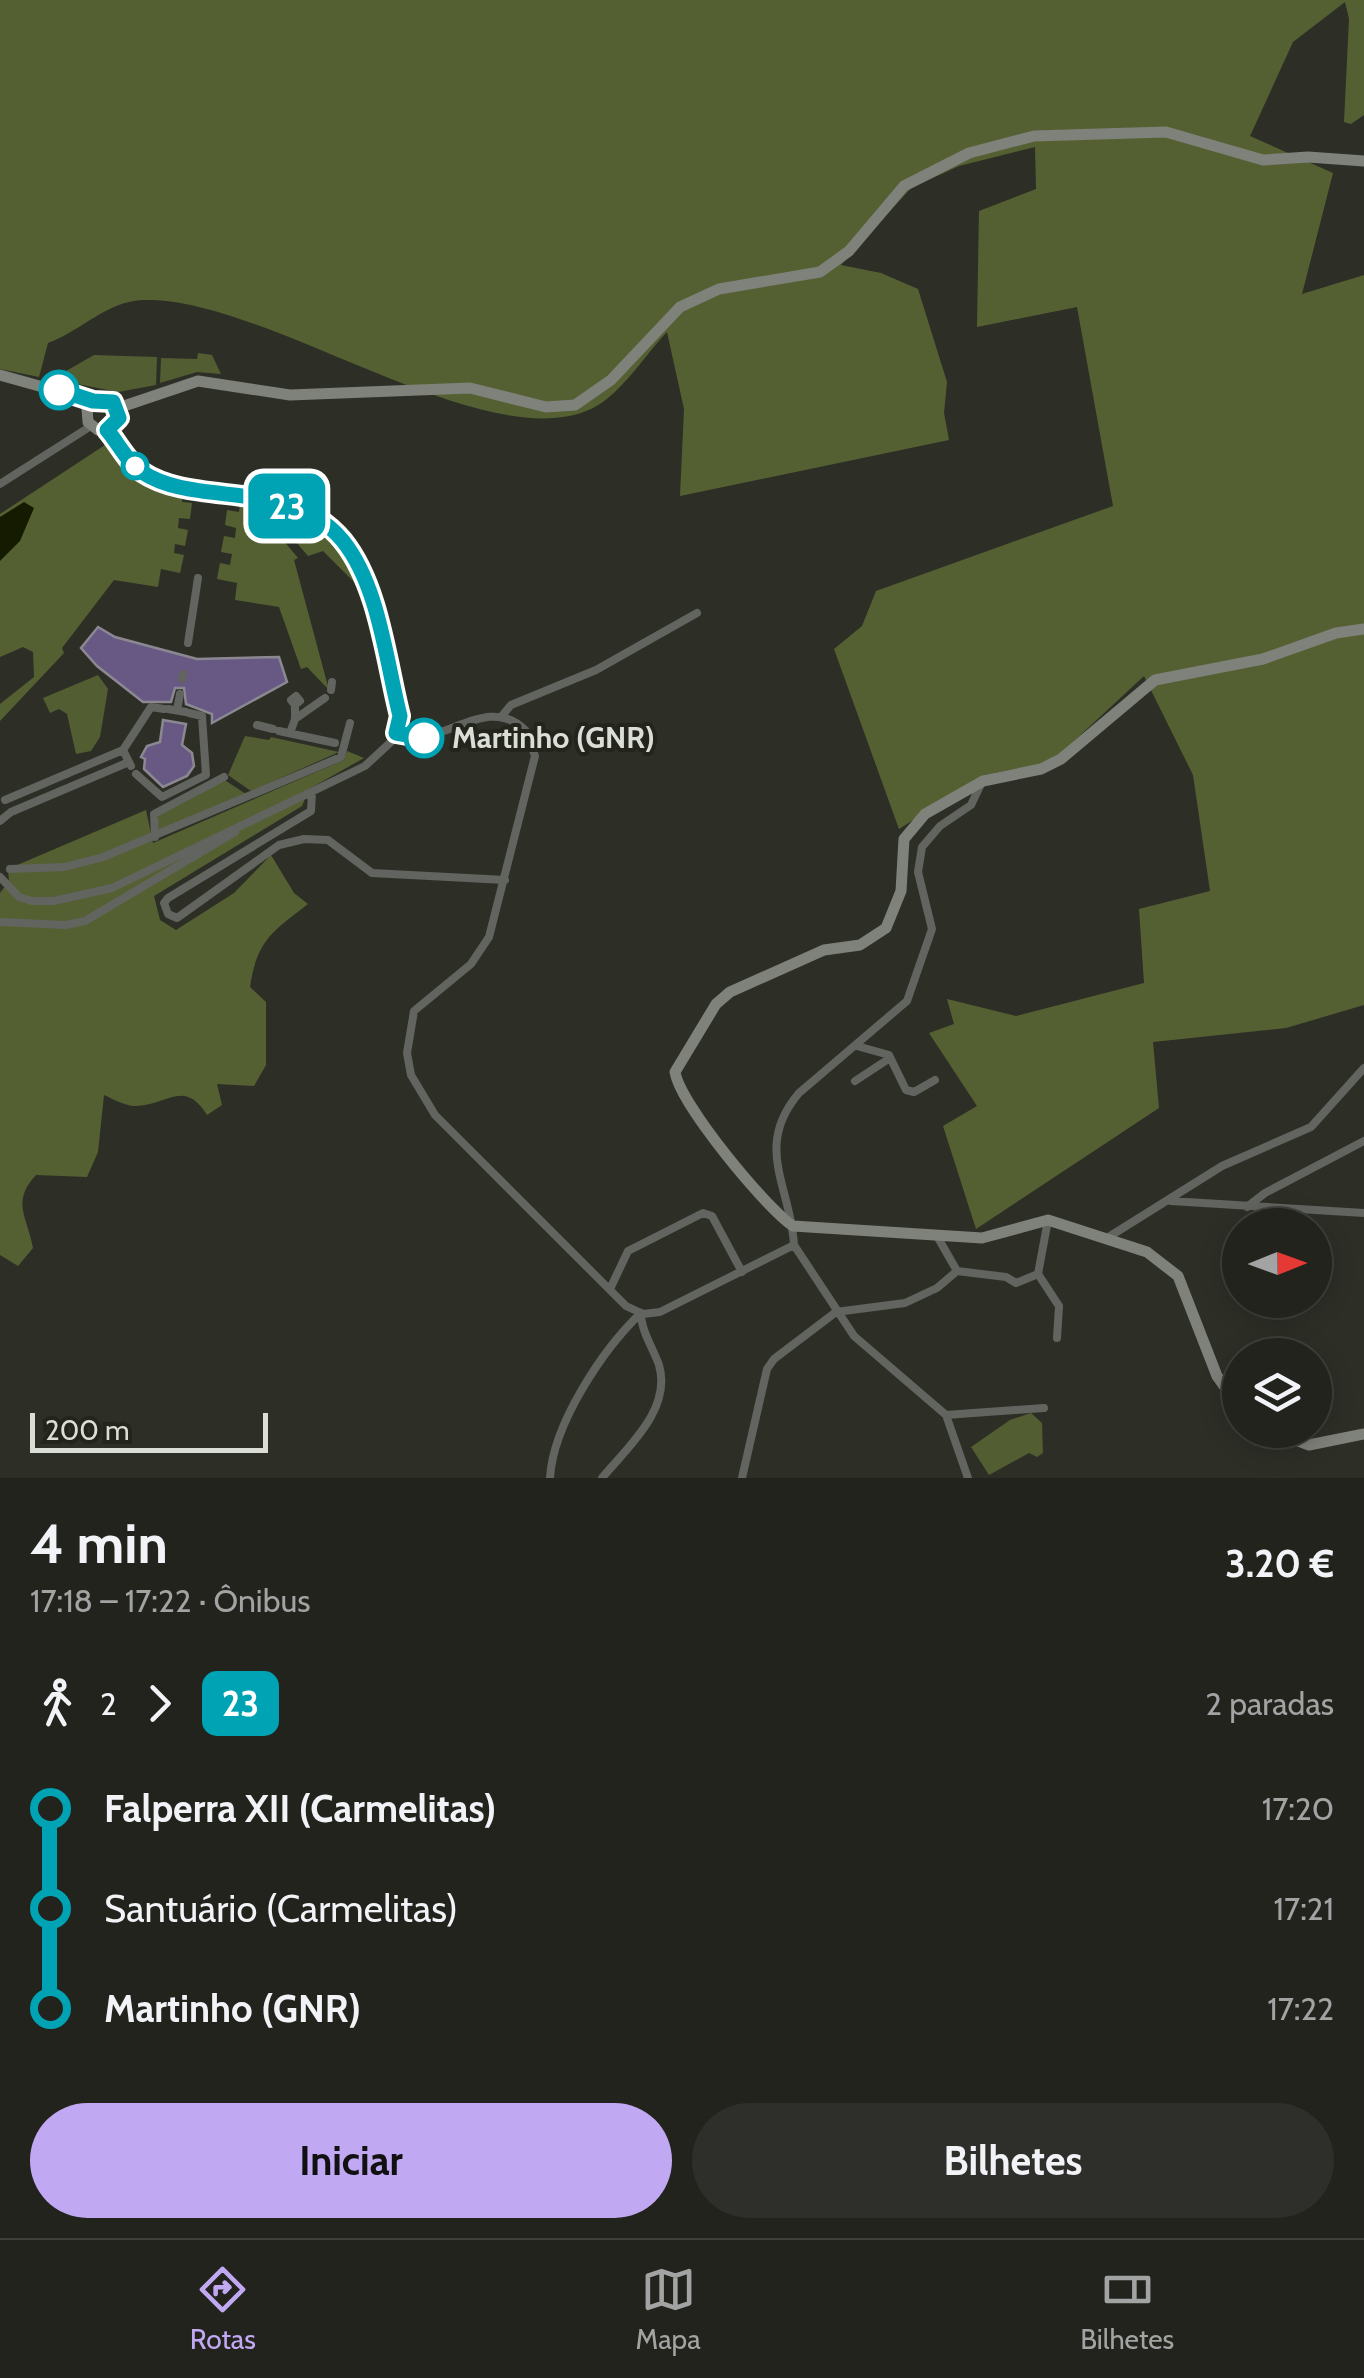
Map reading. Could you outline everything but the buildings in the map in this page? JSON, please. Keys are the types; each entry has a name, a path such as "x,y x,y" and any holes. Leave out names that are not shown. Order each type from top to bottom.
{"main road":[{"path":"118,408 198,381 290,395 470,388 546,408 575,405 611,380 680,307 719,289 820,272 850,250 904,186 968,153 1034,136 1166,132 1263,160 1308,157 1364,162"},
{"path":"0,376 93,401 109,399 118,408 118,422 107,430 91,426 86,413 93,401"},
{"path":"1222,1383 1178,1276 1147,1252 1048,1220 1028,1223 994,1237 793,1226 774,1213 686,1101 675,1072 682,1054 716,1004 730,992 803,958 860,945 878,935 892,918 901,891 902,852 912,825 983,781 1041,769 1060,760 1155,680 1263,659 1336,633 1364,629"},
{"path":"1332,1440 1364,1434"}],"street":[{"path":"0,484 91,426"},
{"path":"0,876 18,897 32,901 112,888 365,766 396,733 400,716 368,591 342,540 307,514 264,498 150,477 132,464 107,430"},
{"path":"188,644 198,578"},
{"path":"502,717 511,705 596,670 697,613"},
{"path":"177,711 182,679"},
{"path":"295,719 329,690"},
{"path":"290,733 295,705"},
{"path":"11,812 3,800 124,750 151,707 202,716 206,775 162,797 133,768 124,750"},
{"path":"396,733 424,738 480,718 502,717 526,731 535,756 505,880 480,955 414,1011 407,1053 411,1075 435,1115 610,1289 641,1313 663,1380 661,1394 639,1433 602,1478"},
{"path":"10,870 65,866 155,837 341,757 338,744 350,723"},
{"path":"257,725 356,748"},
{"path":"0,821 11,812 133,768"},
{"path":"155,837 154,814 224,777"},
{"path":"968,1478 946,1415 854,1336 794,1245 793,1226 776,1166 775,1141 791,1102 907,1001 932,929 918,872 922,848 940,826 971,806 983,781"},
{"path":"312,792 311,811 168,898 164,903 168,914 177,918 278,845 304,839 328,840 372,873 505,880"},
{"path":"0,922 66,925 85,921 152,884 250,820"},
{"path":"856,1046 890,1058 906,1090 914,1092 935,1080"},
{"path":"854,1082 890,1058"},
{"path":"1107,1238 1114,1230 1171,1202 1222,1166 1311,1127 1364,1068"},
{"path":"1171,1202 1252,1208 1265,1193 1364,1140"},
{"path":"1332,1212 1364,1213"},
{"path":"610,1289 628,1252 703,1213 712,1216 742,1272"},
{"path":"1048,1220 1038,1274 1059,1306 1056,1338"},
{"path":"936,1236 957,1271 1016,1282 1038,1274"},
{"path":"550,1478 558,1445 596,1366 641,1313 660,1312 794,1245"},
{"path":"742,1478 767,1369 836,1312 905,1303 938,1288 957,1271"},
{"path":"946,1415 1044,1408"}],"green space":[{"path":"0,0 1364,0 1364,115 1351,124 1344,122 1349,19 1345,2 1293,42 1250,136 1333,173 1302,294 1364,275 1364,1005 1286,1028 1153,1042 1159,1108 976,1229 943,1126 977,1106 929,1033 954,1024 947,999 1016,1016 1144,983 1139,909 1210,891 1193,775 1144,676 1060,754 1037,765 984,775 899,829 834,649 862,626 876,591 1113,506 1077,307 977,327 979,211 1036,189 1035,147 959,166 911,188 841,265 881,273 918,289 947,382 944,413 949,440 680,496 684,409 667,332 603,402 548,418 495,413 436,396 249,322 193,305 143,300 118,305 48,343 39,377 0,369"},
{"path":"198,353 212,355 221,374 197,372 160,383 161,358 197,359"},
{"path":"94,355 157,357 156,385 118,392 52,379"},
{"path":"108,443 147,481 183,491 182,502 192,503 190,519 179,518 178,528 188,530 185,546 175,544 174,553 184,555 180,573 161,569 158,587 114,580 62,648 64,653 0,721 0,704 34,677 33,652 23,647 0,657 0,514"},
{"path":"229,496 249,499 298,558 294,560 329,690 307,667 301,669 279,607 235,600 237,583 217,579 220,563 230,565 232,554 221,552 224,536 235,538 236,528 225,525 227,510 239,512 240,503 228,501"},
{"path":"260,500 324,533 347,558 364,592 323,551 308,556"},
{"path":"98,675 108,689 100,737 91,751 76,754 67,714 59,709 50,713 43,698"},
{"path":"245,736 269,740 271,737 339,752 251,791 228,775"},
{"path":"347,751 364,758 309,789 302,806 154,896 160,920 176,930 234,893 271,855 294,893 308,904 268,938 253,971 250,987 266,1002 266,1065 254,1086 217,1084 222,1105 207,1115 199,1104 183,1096 135,1106 104,1095 98,1152 87,1177 36,1175 22,1202 33,1248 18,1266 0,1255 0,893 9,881 8,869 146,810 153,843 344,760"},
{"path":"223,779 246,794 158,832 158,813"},
{"path":"1031,1413 1042,1423 1043,1453 1037,1457 1029,1453 989,1475 971,1447 1010,1420"}],"shaded area":[{"path":"24,502 34,508 20,541 0,561 0,517"}],"bus line":[{"name":"23","path":"59,390 93,401 101,398 113,402 119,418 107,430 132,464 150,477 264,498 307,514 342,540 368,591 400,716 396,733 424,738"}],"place":[{"name":"Martinho (GNR)","path":"424,738"}]}
